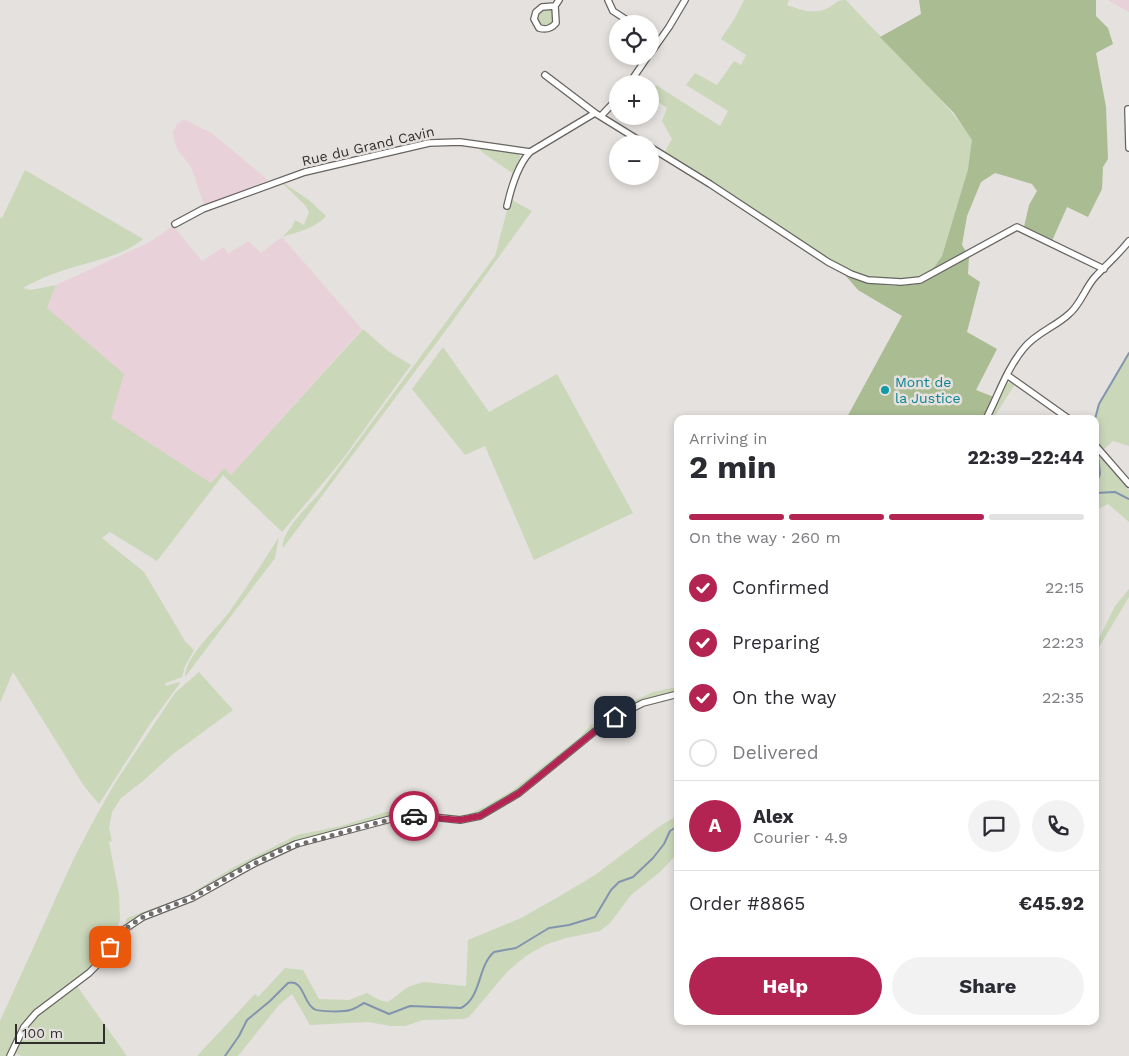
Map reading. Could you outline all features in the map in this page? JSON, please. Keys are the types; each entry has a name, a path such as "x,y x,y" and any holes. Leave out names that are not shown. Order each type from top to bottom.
{"street":[{"path":"608,0 613,11 619,15"},
{"path":"659,41 686,0"},
{"path":"557,3 556,23 547,29 539,28 534,19 536,12 542,7 557,3"},
{"path":"545,75 598,114 631,135"},
{"path":"507,206 516,177 530,152 598,114 609,105"},
{"path":"1128,109 1129,148"},
{"name":"Rue du Grand Cavin","path":"174,224 203,210 305,172 429,143 460,142 530,152"},
{"path":"659,153 828,262 851,274 868,280 901,282 920,280 1018,227 1104,269"},
{"path":"988,415 1015,360 1024,347 1038,335 1070,314 1096,277 1129,240"},
{"path":"1008,375 1063,415"},
{"path":"1099,450 1129,484"},
{"path":"10,1056 24,1027 36,1014 89,974 122,931 143,917 192,898 247,867 296,844 408,816 432,816 460,820 474,818 490,811 519,793 615,717 643,703 674,695"}],"shaded area":[{"path":"1108,0 1129,0 1129,12"},
{"path":"184,119 213,134 268,180 205,207 191,167 177,149 174,139 173,132 177,124"},
{"path":"173,226 202,261 224,247 228,254 248,241 261,253 282,237 362,329 231,475 224,468 211,483 110,418 47,308 56,285 148,243"}],"green space":[{"path":"744,0 789,0 787,5 802,10 818,11 828,8 838,1 846,0 929,86 973,140 968,169 942,256 928,276 891,280 863,277 841,267 664,153 672,139 662,121 667,108 659,102 659,87 720,126 728,111 686,85 695,73 717,85 734,61 741,65 746,55 721,39"},
{"path":"919,0 1096,0 1096,16 1108,28 1113,44 1096,53 1106,107 1108,159 1103,167 1102,189 1088,217 1067,207 1052,241 1024,227 1029,205 1037,191 1032,184 995,173 981,182 967,216 962,245 969,256 968,274 980,282 967,332 997,349 976,390 994,397 985,415 848,415 902,316 858,290 845,275 892,286 923,283 942,256 968,169 972,140 954,113 880,37 921,14"},
{"path":"546,8 552,11 555,17 552,23 546,26 540,23 537,17 540,11"},
{"path":"478,146 519,154 521,159 515,175 482,152"},
{"path":"25,170 143,239 136,245 119,253 54,273 23,288 31,290 56,285 47,308 124,374 111,418 211,483 224,468 231,475 363,329 388,351 411,365 342,460 282,532 223,475 157,561 110,532 102,538 144,572 185,641 194,650 185,666 182,677 166,683 165,686 180,683 150,724 99,804 84,786 13,672 0,703 0,217 2,218"},
{"path":"283,184 309,200 326,216 311,227 282,237 292,227 295,220 304,225 309,212 305,205"},
{"path":"510,199 532,211 449,326 283,548 283,542 290,528 318,495 495,256"},
{"path":"443,347 489,412 557,374 633,513 534,560 485,446 465,455 412,389"},
{"path":"1129,355 1129,446 1113,441 1103,450 1099,447 1099,415 1095,415 1100,403"},
{"path":"1010,382 1015,384 996,415 990,415 1004,385"},
{"path":"1099,456 1129,490 1129,522 1108,504 1099,509"},
{"path":"279,537 275,558 185,677 196,651 230,611"},
{"path":"1129,589 1129,597 1099,647 1099,639 1115,606"},
{"path":"199,672 233,710 173,754 121,798 112,812 109,828 112,841 109,842 119,894 120,920 115,933 92,968 28,1016 8,1056 0,1056 0,1021 74,858 115,783 175,693"},
{"path":"674,688 674,693 616,715 598,725 522,788 488,810 469,818 417,812 465,816 486,806 513,790 580,737 591,725 625,705 653,692"},
{"path":"386,812 417,812 364,823 264,856 226,875 197,894 125,923 127,918 187,896 234,867 297,835 341,826"},
{"path":"674,818 674,857 660,872 631,895 610,923 600,931 566,938 545,945 526,956 508,971 469,1017 463,1019 423,1020 405,1026 391,1026 368,1022 310,1025 292,994 278,1006 238,1056 197,1056 255,994 258,997 285,968 303,970 319,999 349,1000 367,993 379,1000 388,1002 408,987 423,982 466,986 468,940 521,918 560,896 595,875 660,826"},
{"path":"77,986 127,1056 21,1056 14,1052 32,1020 48,1006"}],"waterway":[{"path":"1096,415 1099,404 1129,353"},
{"path":"1099,464 1099,477"},
{"path":"1099,493 1115,492 1129,499"},
{"path":"225,1056 239,1036 247,1020 288,983 297,985 310,1006 321,1011 347,1011 364,1003 389,1014 410,1006 461,1008 473,997 485,966 494,952 516,948 549,928 569,925 595,917 611,890 619,882 633,877 653,858 664,844 670,831 674,828"}],"way so far":[{"path":"110,947 125,928 143,917 192,898 239,871 284,849 296,844 380,822 414,816"}],"place":[{"name":"Mont de la Justice","path":"885,390"}],"route":[{"path":"414,816 432,816 454,820 480,816 519,793 615,717"}]}
